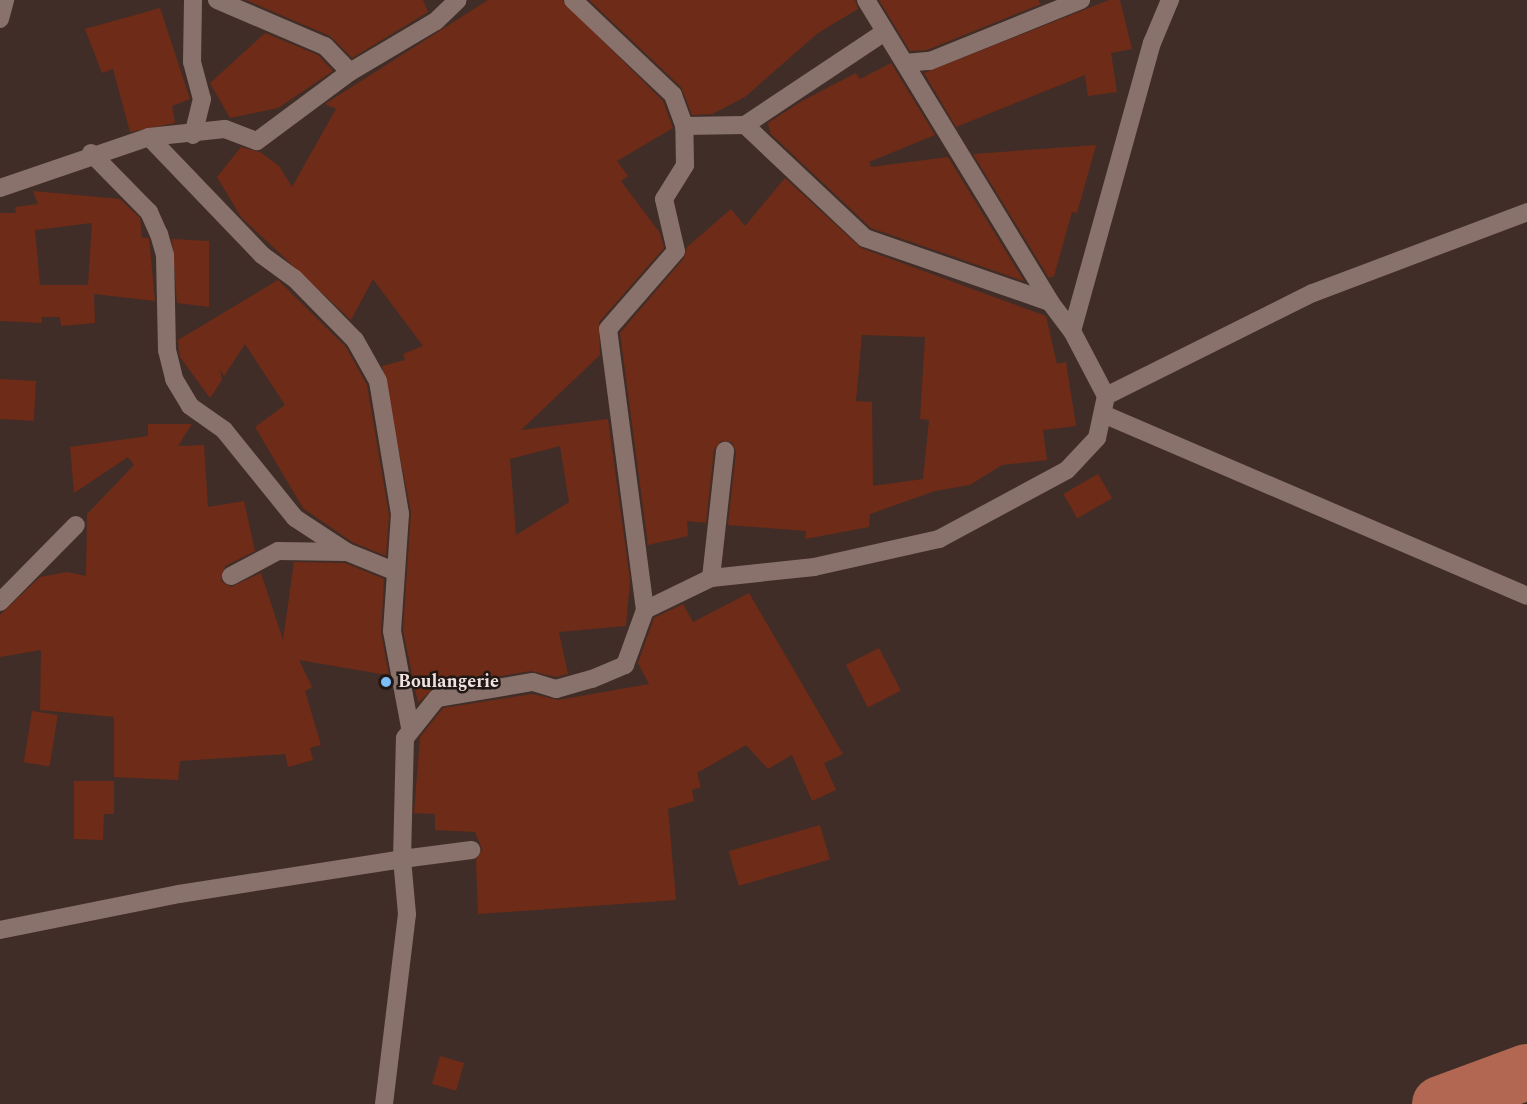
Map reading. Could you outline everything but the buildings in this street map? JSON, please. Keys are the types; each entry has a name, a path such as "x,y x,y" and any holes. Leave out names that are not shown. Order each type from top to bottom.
{"street":[{"path":"193,0 192,62 202,99 193,135"},
{"path":"217,0 280,31 325,46 350,72"},
{"path":"0,188 92,153 149,137 193,135 225,129 257,141 350,72 436,21 458,0"},
{"path":"384,1104 407,914 402,859 405,738 410,727 437,698 533,682 556,689 625,664 645,610 608,329 676,251 664,199 685,165 684,126 673,95 573,0"},
{"path":"866,0 883,33 905,63 1050,302 1072,331 1105,405 1527,596"},
{"path":"905,63 930,61 1081,0"},
{"path":"1072,331 1164,2"},
{"path":"684,126 745,125 883,33"},
{"path":"745,125 865,238 1050,302"},
{"path":"149,137 262,255 294,278 355,340 378,381 400,514 394,570 392,631 410,727"},
{"path":"92,153 149,212 159,234 165,255 168,350 174,380 190,406 224,430 295,518 346,552 394,570"},
{"path":"645,610 711,578 814,567 939,539 1067,470 1088,453 1105,405 1313,293 1527,212"},
{"path":"711,578 725,451"},
{"path":"0,602 76,525"},
{"path":"231,576 278,551 346,552"},
{"path":"0,930 212,888 471,850"}],"waterway":[{"path":"1440,1104 1527,1072"}],"place":[{"name":"Boulangerie","path":"386,682"}]}
